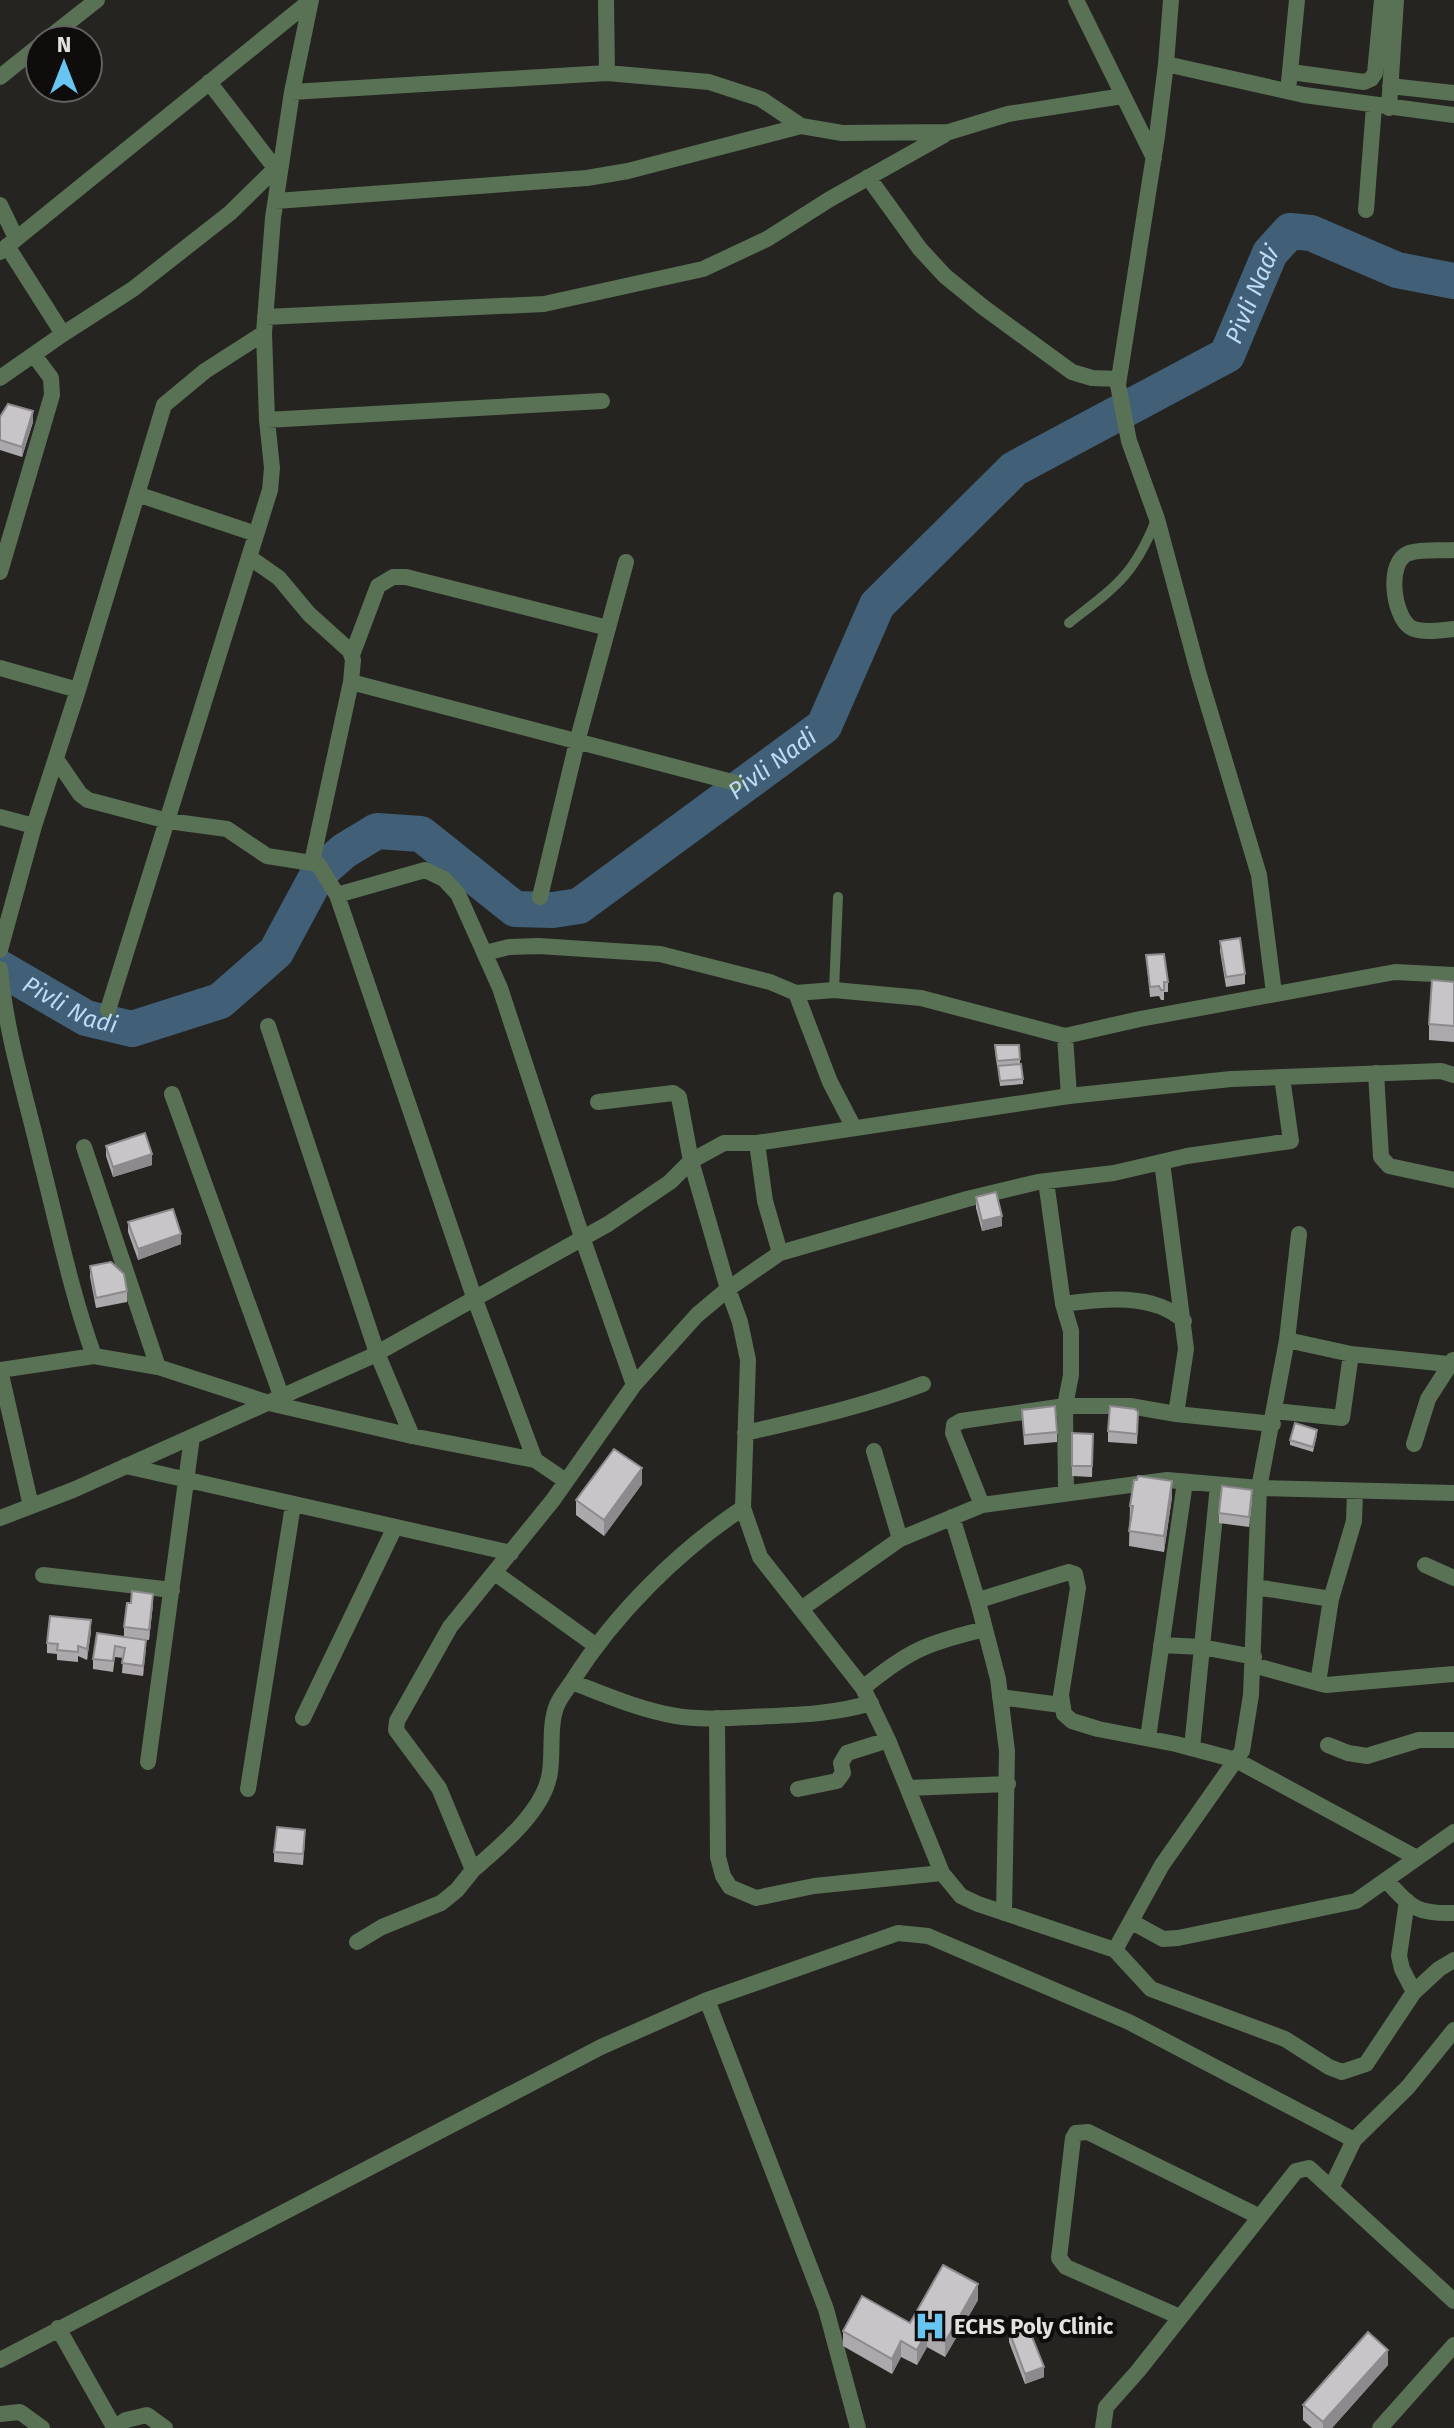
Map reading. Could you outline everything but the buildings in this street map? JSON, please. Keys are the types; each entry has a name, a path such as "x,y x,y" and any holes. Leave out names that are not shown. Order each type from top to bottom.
{"street":[{"path":"66,24 97,0"},
{"path":"8,245 310,0"},
{"path":"108,1010 270,490 272,468 267,420 265,325 278,166 310,0"},
{"path":"606,0 607,73"},
{"path":"1076,0 1154,158"},
{"path":"1171,0 1154,158 1118,382 1129,441 1157,519 1199,675 1259,875 1274,993"},
{"path":"1288,92 1297,0"},
{"path":"1291,72 1364,82 1371,79 1375,73 1382,0"},
{"path":"1366,210 1382,107 1390,86 1396,0"},
{"path":"0,77 24,58"},
{"path":"1166,64 1288,92 1454,115"},
{"path":"292,92 607,73 709,82 761,99 801,126"},
{"path":"209,82 278,166"},
{"path":"1390,86 1454,93"},
{"path":"0,950 34,826 164,405 265,325 544,304 703,269 767,239 949,132 1008,114 1123,96"},
{"path":"276,201 587,178 628,171 801,126 842,133 949,132"},
{"path":"0,378 133,289 230,213 278,166"},
{"path":"868,177 920,249 945,276 1072,372 1118,382"},
{"path":"0,205 8,245 63,334"},
{"path":"0,572 52,395 51,378 34,355"},
{"path":"267,420 602,401"},
{"path":"137,494 256,534"},
{"path":"1452,632 1418,630 1403,620 1395,591 1395,575 1401,559 1408,553 1454,550"},
{"path":"249,557 279,578 309,614 352,655"},
{"path":"540,897 577,742 626,562"},
{"path":"317,865 351,682 352,655 378,586 393,577 406,577 608,628"},
{"path":"0,668 78,690"},
{"path":"351,682 736,783"},
{"path":"56,759 80,794 88,800 168,821 227,829 267,856 317,865 335,891 474,1297 535,1460"},
{"path":"0,817 34,826"},
{"path":"335,891 414,871 436,873 458,894 500,988 634,1385"},
{"path":"485,953 509,947 539,946 660,954 770,982 796,993 834,990 921,998 1065,1036 1274,993 1395,972 1454,975"},
{"path":"0,969 3,998 26,1107 72,1290 94,1356"},
{"path":"796,993 830,1082 854,1128"},
{"path":"268,1026 377,1353 412,1436"},
{"path":"1065,1036 1069,1096"},
{"path":"0,1518 275,1401 377,1353 608,1224 670,1182 691,1161 724,1143 757,1143 1069,1096 1231,1079 1441,1071 1454,1075"},
{"path":"1376,1073 1381,1157 1389,1166 1454,1180"},
{"path":"473,1870 439,1788 396,1730 397,1721 450,1627 566,1481 634,1385 697,1315 780,1253 967,1199 1046,1181 1114,1173 1291,1141 1282,1077"},
{"path":"172,1094 275,1401"},
{"path":"598,1102 677,1094 691,1161 740,1322 748,1360 743,1508 760,1557 867,1696 942,1873 961,1896 1115,1950 1151,1989 1285,2039 1342,2072 1366,2064 1414,1992 1454,1960"},
{"path":"757,1143 765,1201 780,1253"},
{"path":"84,1147 158,1367"},
{"path":"1162,1162 1186,1349 1176,1414"},
{"path":"1046,1181 1063,1304 1071,1331 1071,1375 1065,1406 1066,1492"},
{"path":"1115,1950 1162,1865 1242,1751 1251,1695 1259,1488 1287,1340 1299,1234"},
{"path":"1063,1304 1098,1300 1146,1303 1164,1307 1184,1321"},
{"path":"1287,1340 1351,1354 1451,1361 1428,1399 1414,1444"},
{"path":"982,1505 953,1433 954,1425 961,1421 1065,1406 1130,1406 1176,1414 1342,1418 1351,1354"},
{"path":"31,1506 0,1370 94,1356 158,1367 412,1436 535,1460 566,1481"},
{"path":"745,1433 828,1414 923,1384"},
{"path":"148,1762 192,1437"},
{"path":"874,1451 900,1539"},
{"path":"126,1466 511,1553"},
{"path":"801,1609 900,1539 982,1505 1167,1480 1259,1488 1454,1493"},
{"path":"1148,1738 1185,1482"},
{"path":"1192,1748 1218,1485"},
{"path":"1318,1683 1331,1599 1354,1521 1355,1491"},
{"path":"248,1789 293,1505"},
{"path":"357,1942 382,1927 441,1903 457,1890 473,1870 516,1834 550,1775 556,1707 595,1645 648,1587 721,1522 743,1508"},
{"path":"952,1517 998,1679 1008,1784 1004,1913"},
{"path":"303,1718 394,1529"},
{"path":"1425,1565 1454,1578"},
{"path":"978,1602 1069,1572 1075,1574 1078,1588 1061,1695 1061,1705 1072,1721 1236,1760 1417,1858"},
{"path":"495,1573 595,1645"},
{"path":"43,1575 172,1590"},
{"path":"1256,1587 1331,1599"},
{"path":"572,1682 647,1709 679,1716 717,1718 844,1711 867,1696 897,1660 918,1648 985,1629"},
{"path":"1161,1645 1202,1647 1326,1685 1454,1674"},
{"path":"1000,1697 1061,1705"},
{"path":"717,1718 718,1857 723,1876 730,1887 756,1898 814,1886 942,1873"},
{"path":"798,1789 837,1781 843,1773 841,1763 847,1753 888,1740"},
{"path":"1328,1745 1367,1756 1419,1740 1454,1740"},
{"path":"908,1788 1008,1784"},
{"path":"1132,1922 1163,1939 1178,1938 1356,1901 1454,1832"},
{"path":"1386,1880 1420,1911 1454,1913"},
{"path":"1407,1901 1399,1956 1414,1992"},
{"path":"0,2360 601,2047 707,2000 898,1933 928,1936 1129,2022 1354,2140"},
{"path":"707,2000 826,2309 858,2428"},
{"path":"1331,2188 1354,2140 1408,2087 1454,2030"},
{"path":"1180,2317 1061,2263 1059,2258 1076,2133 1088,2132 1258,2216"},
{"path":"1103,2428 1106,2407 1296,2171 1309,2168 1454,2301"},
{"path":"58,2328 114,2428 126,2420 147,2415 165,2428"},
{"path":"1380,2428 1454,2345"},
{"path":"0,2414 20,2412 42,2428"}],"lane":[{"path":"1069,623 1132,571 1144,552 1157,519"},
{"path":"834,990 838,897"}],"waterway":[{"name":"Pivli Nadi","path":"0,968 86,1018 132,1029 220,1001 276,952 318,874 344,851 377,831 421,834 515,909 553,910 579,906 824,726 877,605 1014,469 1227,355 1270,253 1290,231 1311,233 1397,270 1454,281"}],"place":[{"name":"ECHS Poly Clinic","path":"930,2326"}]}
